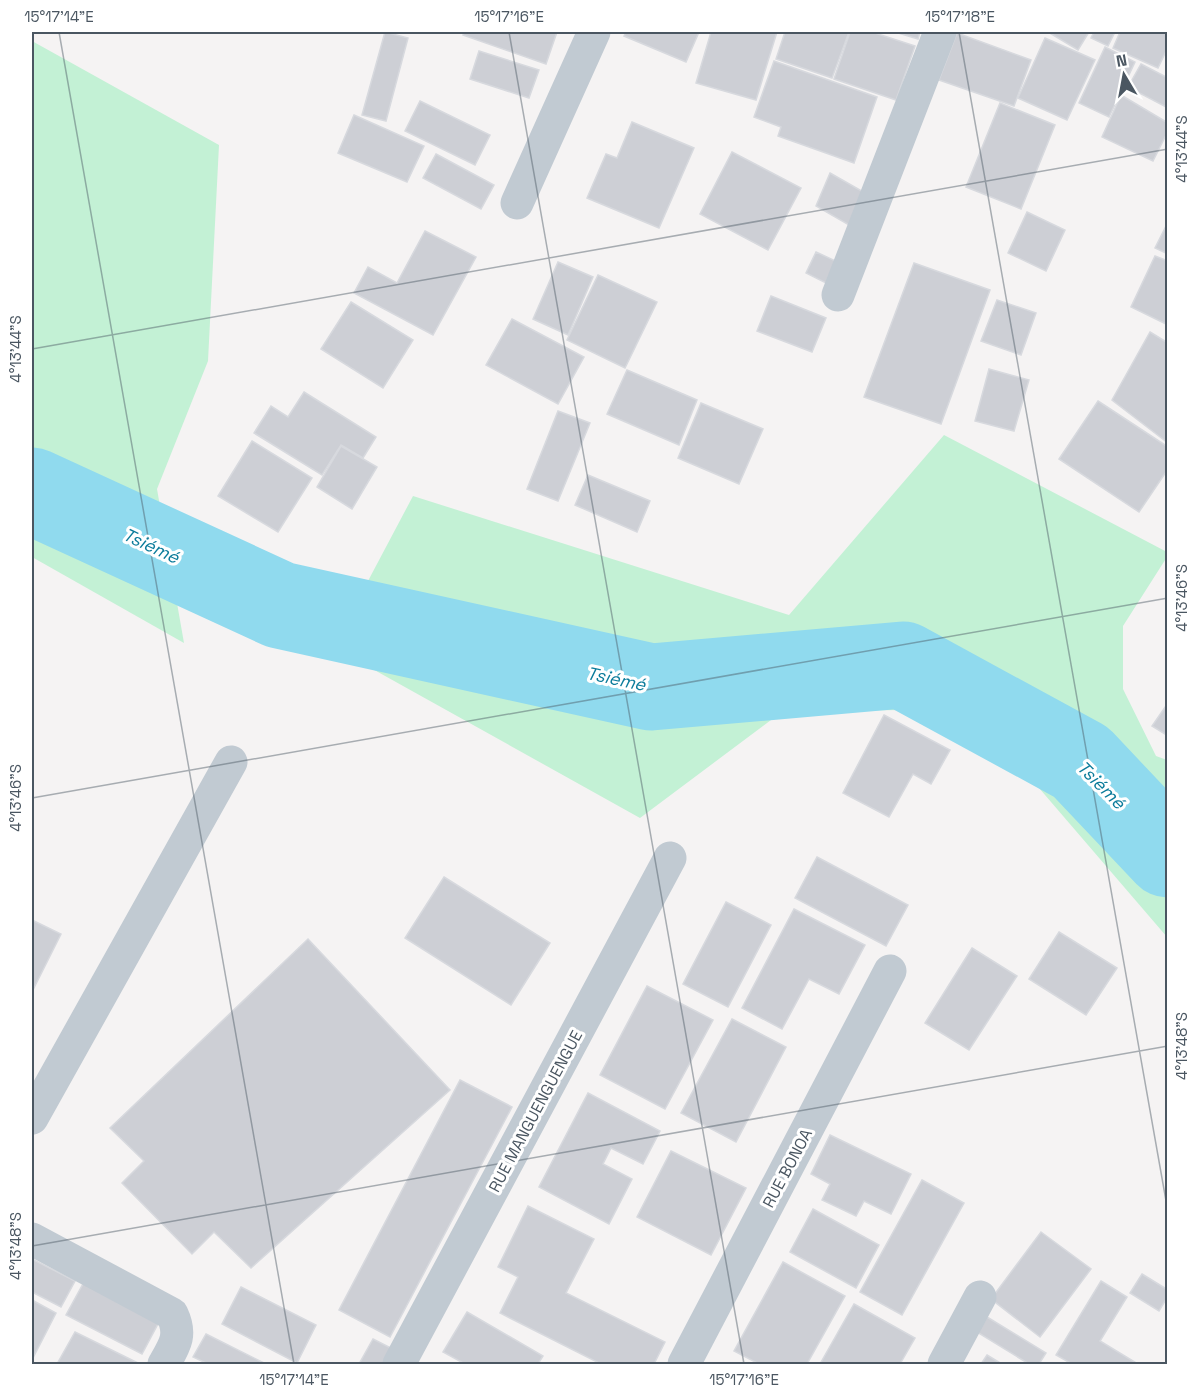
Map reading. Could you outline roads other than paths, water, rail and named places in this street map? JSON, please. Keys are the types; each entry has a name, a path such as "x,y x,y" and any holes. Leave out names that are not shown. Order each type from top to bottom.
{"street":[{"path":"517,203 594,32"},
{"path":"838,295 940,32"},
{"path":"32,1118 231,762"},
{"name":"RUE MANGUENGUENGUE","path":"399,1365 670,858"},
{"name":"RUE BONOA","path":"684,1365 890,971"},
{"path":"32,1239 172,1314 179,1328 175,1346 164,1365"},
{"path":"944,1365 980,1297"}],"waterway":[{"name":"Tsiémé","path":"32,491 280,605 651,687 903,665 1081,762 1168,854"}]}
